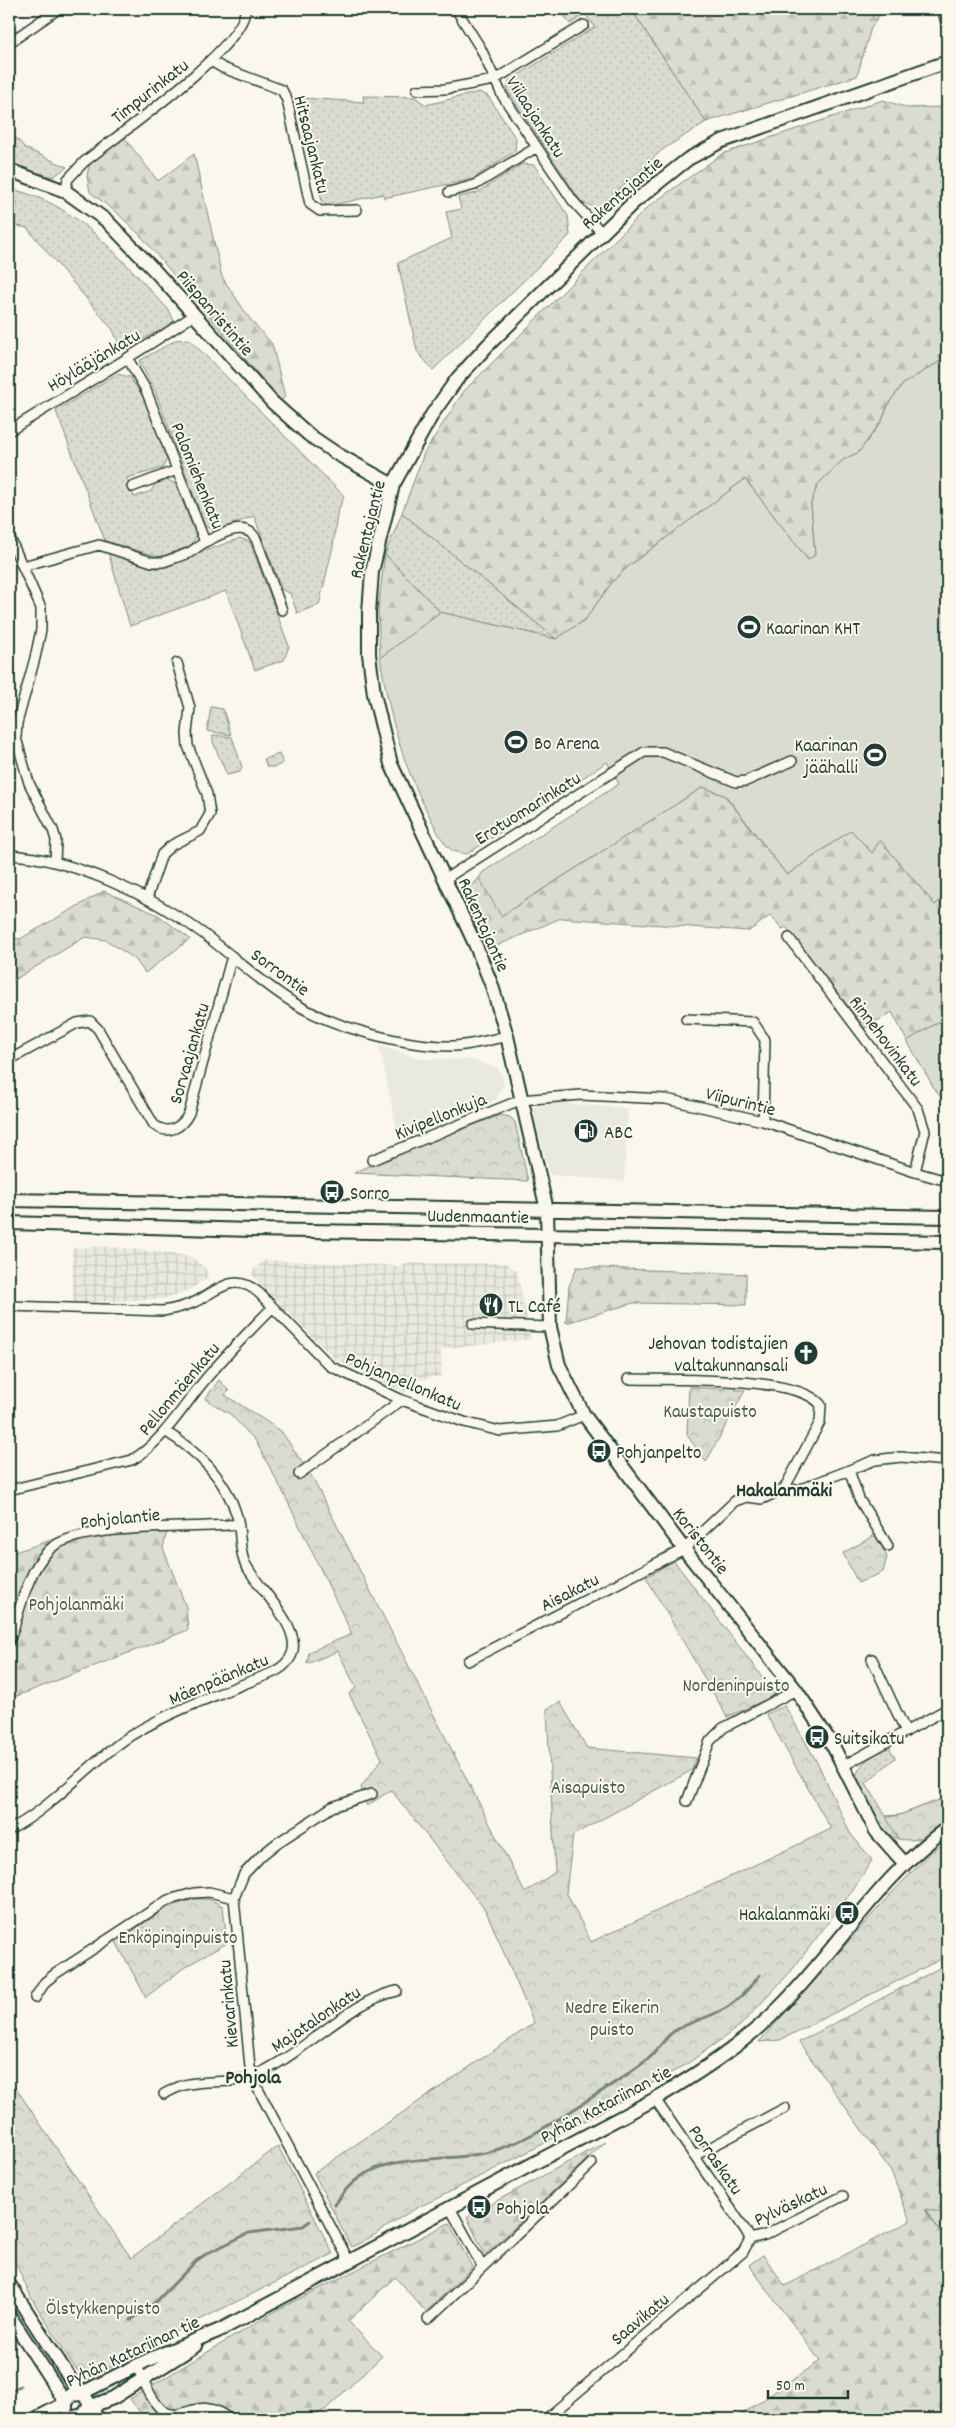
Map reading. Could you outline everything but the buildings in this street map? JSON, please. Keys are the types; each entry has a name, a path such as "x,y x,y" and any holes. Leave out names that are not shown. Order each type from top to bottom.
{"street":[{"path":"9,43 58,9"},
{"name":"Timpurinkatu","path":"65,191 68,179 84,162 211,61 239,28 245,15 245,9"},
{"name":"Viilaajankatu","path":"456,9 481,49 494,80 537,147 573,201 602,233"},
{"path":"942,9 947,25"},
{"path":"417,90 445,89 494,80 584,25"},
{"name":"Hitsaajankatu","path":"211,61 223,68 282,90 287,100 310,204 320,211 357,210"},
{"name":"Rakentajantie","path":"547,1210 506,1036 483,962 391,764 374,694 369,654 368,612 372,572 393,486 433,413 457,379 546,286 670,172 688,159 722,141 947,62"},
{"path":"449,192 475,185 537,147"},
{"name":"Piispanristintie","path":"9,170 35,178 65,191 107,221 272,402 337,454 393,486"},
{"name":"Höylääjänkatu","path":"9,431 128,359 194,315"},
{"name":"Palomiehenkatu","path":"128,359 146,390 205,542 240,529 250,532 256,539 282,610"},
{"path":"132,487 177,470"},
{"path":"9,536 40,604 42,619 35,658 16,723 16,738 29,783 53,830 56,840 56,862"},
{"path":"23,566 99,546 152,562 163,562 189,552 205,542"},
{"path":"146,898 162,854 172,845 200,831 210,814 207,794 188,746 187,733 190,708 177,663"},
{"name":"Erotuomarinkatu","path":"445,879 644,752 663,752 736,782 746,781 792,761"},
{"name":"Sorrontie","path":"9,856 56,862 146,898 186,921 294,1003 314,1014 350,1027 425,1045 456,1046 506,1036"},
{"name":"Rinnehovinkatu","path":"789,938 918,1109 925,1131 915,1172"},
{"name":"Sorvaajankatu","path":"9,1060 78,1023 90,1021 98,1029 154,1125 161,1130 169,1131 178,1128 189,1113 232,956"},
{"path":"686,1020 753,1022 765,1040 763,1121"},
{"name":"Viipurintie","path":"520,1100 581,1096 666,1099 763,1121 947,1181"},
{"name":"Kivipellonkuja","path":"372,1160 520,1100"},
{"name":"Uudenmaantie","path":"9,1200 947,1217"},
{"name":"Koristontie","path":"547,1210 550,1327 559,1365 584,1415 684,1549 796,1690 833,1746 876,1831 905,1864"},
{"name":"Uudenmaantie","path":"9,1223 252,1230 947,1242"},
{"name":"Pohjanpellonkatu","path":"9,1306 163,1311 186,1305 219,1287 237,1282 253,1287 330,1366 402,1400 464,1422 500,1431 557,1426 584,1415"},
{"name":"Pellonmäenkatu","path":"9,1490 132,1460 145,1452 165,1431 209,1375 272,1308"},
{"path":"473,1324 550,1327"},
{"path":"628,1379 750,1383 784,1388 812,1397 820,1405 822,1411 820,1422 784,1489"},
{"path":"299,1474 402,1400"},
{"name":"Mäenpäänkatu","path":"9,1830 41,1810 130,1736 157,1721 284,1667 292,1650 289,1628 283,1615 244,1562 238,1524 230,1498 206,1462 165,1431"},
{"name":"Aisakatu","path":"468,1661 684,1549 736,1501 748,1497 762,1499 784,1489 798,1490 849,1470 888,1458 947,1461"},
{"path":"849,1470 859,1499 888,1546"},
{"name":"Pohjolantie","path":"9,1642 25,1592 48,1550 72,1538 102,1532 238,1524"},
{"path":"872,1659 906,1732"},
{"path":"687,1801 710,1741 716,1734 723,1728 796,1690"},
{"path":"843,1766 947,1709"},
{"name":"Kievarinkatu","path":"350,2262 253,2076 247,2052 234,1898 244,1874 262,1855 277,1843 332,1806 372,1794"},
{"name":"Pyhän Katariinan tie","path":"36,2419 66,2403 71,2395 80,2394 136,2365 220,2330 350,2262 655,2099 719,2059 760,2028 787,2001 877,1894 905,1864 947,1828"},
{"path":"35,1998 45,1982 55,1974 168,1900 194,1893 209,1892 234,1898"},
{"name":"Majatalonkatu","path":"164,2094 189,2084 228,2081 253,2076 275,2064 374,1998 397,1991"},
{"name":"Porraskatu","path":"655,2099 746,2230 750,2239"},
{"path":"694,2156 784,2108"},
{"path":"428,2319 592,2163"},
{"name":"Pylväskatu","path":"750,2239 765,2235 843,2196"},
{"path":"450,2208 482,2266"},
{"name":"Saavikatu","path":"546,2419 743,2252 750,2239"},
{"path":"9,2284 80,2394 85,2396 89,2407 98,2419"},
{"path":"9,2315 66,2403 67,2411 71,2418"},
{"name":"Pyhän Katariinan tie","path":"71,2418 83,2415 89,2407 113,2398 144,2380 220,2330"},
{"path":"136,2365 156,2404 169,2414 176,2415 204,2407 211,2408 229,2419"}],"shaded area":[{"path":"379,1046 423,1059 472,1060 498,1068 504,1083 496,1100 399,1138"},
{"path":"558,1103 628,1108 624,1181 550,1175 531,1107"},
{"path":"101,1246 191,1257 206,1269 208,1278 189,1290 163,1299 73,1303 72,1248"},
{"path":"264,1260 401,1266 404,1263 505,1263 517,1271 531,1339 441,1349 442,1376 408,1381 405,1393 336,1360 268,1293 251,1273"}],"green space":[{"path":"559,9 631,9 706,122 662,150 599,208 582,203 507,90 509,81 595,27 585,14 570,24"},
{"path":"631,9 883,9 871,28 857,76 706,122"},
{"path":"479,92 488,96 516,139 515,151 472,179 384,198 383,194 328,206 322,202 301,98 364,102 363,96 415,97 426,105"},
{"path":"883,100 908,108 939,107 947,112 947,357 903,384 889,403 882,420 859,452 843,460 818,484 811,503 815,555 808,560 745,479 630,565 613,581 585,620 556,639 402,513 424,453 464,391 649,206 722,154"},
{"path":"9,130 25,148 67,167 53,177 9,165"},
{"path":"124,137 158,181 194,154 222,277 250,319 272,344 285,397 281,401 140,235 117,213 90,192 87,176 90,161"},
{"path":"522,164 534,165 568,216 570,235 433,370 417,351 398,263 452,238 446,212 461,209 458,197 477,193"},
{"path":"9,189 34,196 56,206 97,236 168,309 175,323 121,350 113,330 27,228 9,224 9,212 18,204 9,195"},
{"path":"189,339 344,496 337,514 333,546 319,605 297,613 290,593 282,590 254,516 215,531 205,526 155,391 139,361 176,340"},
{"path":"947,357 947,895 935,905 880,840 872,853 851,830 787,875 726,796 703,787 501,916 479,878 483,872 619,784 607,762 467,854 449,848 440,837 419,795 404,757 388,700 380,658 440,612 556,639 585,620 613,581 630,565 745,479 808,560 815,555 811,503 818,484 843,460 859,452 882,421 889,403 903,384"},
{"path":"117,374 130,377 145,400 167,458 163,468 127,478 134,497 151,491 155,484 168,480 176,484 196,536 191,546 160,557 105,541 56,411"},
{"path":"402,513 556,639 440,612 385,554"},
{"path":"240,538 250,542 289,646 284,660 255,670 226,591 130,626 108,552 158,569"},
{"path":"385,554 440,612 380,658 378,609"},
{"path":"211,707 223,709 231,735 207,731"},
{"path":"213,735 232,737 242,767 240,772 227,775 213,742"},
{"path":"279,754 283,763 275,767 267,767 264,759"},
{"path":"703,787 725,796 787,875 851,830 872,853 880,840 935,905 947,895 947,1017 907,1041 892,1012 865,1028 786,927 782,929 771,915 749,931 561,918 487,950 463,896 479,878 502,915"},
{"path":"104,891 158,915 190,939 145,973 135,959 106,940 85,937 9,983 9,938 20,939"},
{"path":"947,1017 947,1106 934,1088 907,1041"},
{"path":"500,1115 510,1117 515,1122 528,1181 354,1173 380,1161"},
{"path":"577,1267 746,1274 746,1305 633,1303 566,1323 569,1286"},
{"name":"Nedre Eikerin puisto","path":"219,1380 229,1391 225,1395 281,1431 312,1477 525,1893 555,1872 547,1709 560,1702 587,1748 696,1758 692,1770 573,1835 566,1892 591,1942 831,1829 766,1714 785,1706 818,1764 850,1833 872,1860 853,1890 792,1970 741,2025 687,2064 543,2144 411,2211 351,2247 314,2173 534,2023 486,1911 391,1790 367,1806 361,1787 382,1759 349,1694 356,1688 338,1651 307,1664 309,1652 352,1634 283,1492 255,1440 230,1414 205,1399"},
{"name":"Kaustapuisto","path":"689,1387 745,1390 706,1462 687,1435"},
{"name":"Pohjolanmäki","path":"228,1517 230,1530 167,1531 163,1548 186,1607 188,1630 9,1699 9,1554 79,1531 109,1525 220,1522"},
{"path":"877,1534 887,1557 883,1572 858,1583 843,1553"},
{"name":"Nordeninpuisto","path":"674,1561 776,1695 727,1717 646,1577"},
{"path":"889,1747 895,1758 866,1783 886,1816 900,1815 947,1797 920,1826 898,1839 890,1835 878,1823 855,1783 856,1776 866,1760"},
{"path":"947,1797 947,1820 925,1836 913,1840 898,1839 886,1817 900,1815"},
{"path":"947,1841 947,1956 780,2040 759,2042 889,1896 931,1852"},
{"name":"Enköpinginpuisto","path":"194,1899 209,1899 223,1906 227,1943 185,1967 146,1997 116,1942 168,1907"},
{"path":"947,1964 947,2214 925,2210 947,2241 947,2419 735,2419 820,2361 749,2265 763,2255 785,2286 910,2221 891,2171 799,2042"},
{"name":"Ölstykkenpuisto","path":"9,2078 131,2258 278,2146 333,2254 171,2334 88,2380 75,2368 32,2299 9,2249"},
{"path":"605,2142 485,2255 467,2217"},
{"path":"925,2209 947,2214 947,2241"},
{"path":"449,2223 472,2267 426,2312 395,2277 348,2321 382,2356 325,2410 306,2419 212,2419 204,2409 190,2419 145,2419 130,2399 279,2309"}],"waterway":[{"path":"335,2205 349,2187 365,2174 383,2166 423,2159 485,2153 512,2144 537,2132 640,2065 652,2056 673,2032 731,2005 760,1975"},
{"path":"131,2320 157,2301 196,2261 206,2254 249,2233 303,2226 310,2221"},
{"path":"9,2393 20,2386"}],"place":[{"name":"Kaarinan KHT","path":"749,627"},
{"name":"Bo Arena","path":"516,742"},
{"name":"Kaarinan jäähalli","path":"875,755"},
{"name":"ABC","path":"586,1131"},
{"name":"Sorro","path":"332,1192"},
{"name":"TL Café","path":"491,1305"},
{"name":"Jehovan todistajien valtakunnansali","path":"806,1353"},
{"name":"Pohjanpelto","path":"599,1451"},
{"name":"Suitsikatu","path":"817,1737"},
{"name":"Hakalanmäki","path":"847,1913"},
{"name":"Pohjola","path":"479,2207"}],"district":[{"name":"Hakalanmäki","path":"784,1489"},
{"name":"Pohjola","path":"253,2076"}],"park label":[{"name":"Aisapuisto","path":"588,1786"}]}
